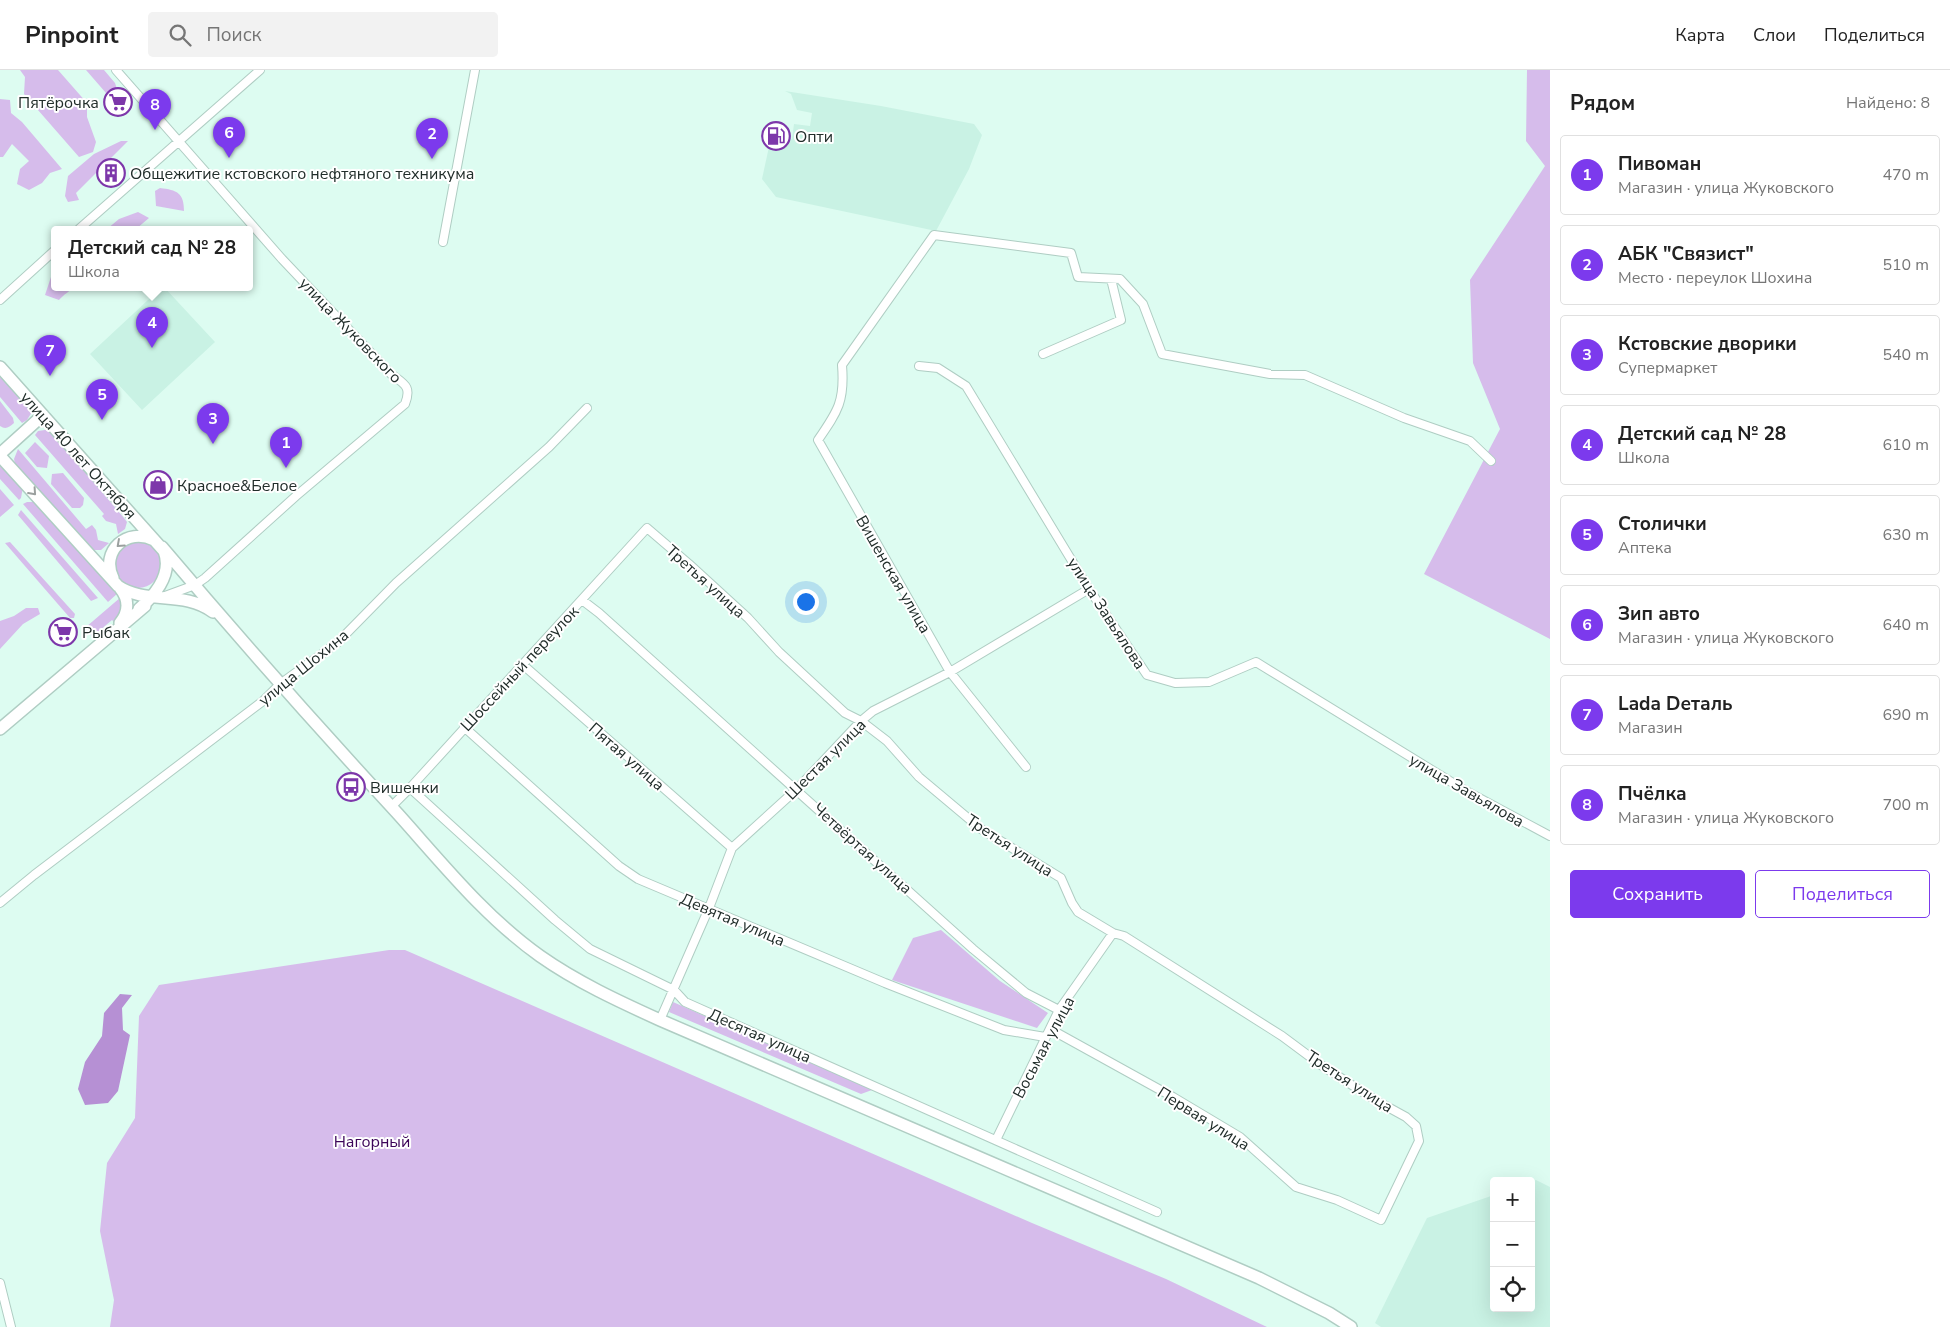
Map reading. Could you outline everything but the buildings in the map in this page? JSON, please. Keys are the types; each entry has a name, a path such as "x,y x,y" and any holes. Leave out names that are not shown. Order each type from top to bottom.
{"main road":[{"name":"улица 40 лет Октября","path":"0,367 160,545"},
{"path":"42,414 0,455 117,584 125,596 127,612 112,632"},
{"name":"улица 40 лет Октября","path":"117,584 110,571 110,560 114,549 121,541 131,536 143,536 160,545"},
{"path":"160,545 280,684 486,910 512,935 540,956 576,978 660,1020 1259,1278 1329,1313 1351,1327"},
{"path":"0,729 139,609 157,596 160,584 166,575 168,564 160,545"},
{"path":"117,584 134,593 196,602 208,607 222,619"},
{"path":"134,593 146,593 160,584"}],"street":[{"name":"улица Жуковского","path":"116,70 282,259 391,374 407,387 409,395 405,404 195,585 157,596"},
{"path":"82,226 260,70"},
{"path":"443,242 475,70"},
{"name":"Вишенская улица","path":"1026,767 950,672 818,440 836,414 843,386 842,365 918,254 934,235 1070,253 1078,277 1111,279"},
{"path":"0,300 51,254"},
{"path":"1043,354 1121,320 1111,279 1120,279 1143,304 1162,354 1270,374 1305,375 1404,418 1470,441 1491,461"},
{"name":"улица Завьялова","path":"919,366 938,368 966,386 1089,589 1147,675 1175,683 1210,682 1256,662 1466,791 1550,836"},
{"name":"улица Шохина","path":"0,903 263,701 280,684 337,643 396,583 549,447 587,408"},
{"name":"Шоссейный переулок","path":"391,807 646,528"},
{"name":"Третья улица","path":"646,528 748,618 778,652 845,713 861,721 887,741 919,777 981,829 1061,878 1078,912 1113,933 1124,936 1282,1036 1321,1065 1375,1100 1406,1116 1416,1126 1419,1141 1381,1220"},
{"name":"Шестая улица","path":"660,1020 709,908 732,848 797,789 861,721 873,711 950,672 1089,589"},
{"name":"Четвёртая улица","path":"582,600 599,612 1011,981 1026,993 1058,1010"},
{"name":"Пятая улица","path":"522,664 732,848"},
{"name":"Девятая улица","path":"464,727 619,866 638,879 885,983 1004,1030 1045,1037"},
{"name":"Десятая улица","path":"410,788 555,920 590,949 674,990 685,1002 1157,1212"},
{"name":"Восьмая улица","path":"996,1140 1058,1010 1113,933"},
{"name":"Первая улица","path":"1050,1029 1173,1097 1240,1137 1296,1187 1337,1200 1381,1220"},
{"path":"0,1283 11,1327"}],"shaded area":[{"path":"785,91 881,106 974,124 982,135 969,169 936,231 776,197 762,179 770,142 779,144 792,139 794,124 810,126 812,113 797,110 791,94"},
{"path":"158,291 168,291 215,342 142,410 90,354"},
{"path":"120,994 132,995 122,1008 123,1030 130,1035 118,1091 108,1103 85,1105 78,1089 85,1062 102,1036 104,1013"},
{"path":"1535,1180 1550,1187 1550,1327 1381,1327 1375,1323 1427,1218 1490,1196 1490,1312 1535,1312"}],"green space":[{"path":"20,70 58,70 87,103 87,117 96,142 93,152 79,157 24,94 25,77"},
{"path":"86,70 104,70 115,83 118,92 106,93"},
{"path":"1527,70 1550,70 1550,639 1424,574 1500,429 1473,363 1470,280 1545,166 1526,141"},
{"path":"0,99 10,100 11,113 22,122 62,169 50,173 42,183 29,190 17,184 20,169 29,161 12,144 3,157 0,157"},
{"path":"121,141 128,141 76,193 79,200 68,202 65,196 68,176 94,154"},
{"path":"160,188 175,191 181,196 184,211 156,206 155,191"},
{"path":"138,212 149,218 140,226 111,226 119,219"},
{"path":"51,277 51,291 69,291 59,300 45,295"},
{"path":"0,377 32,412 27,420 22,423 0,397"},
{"path":"0,401 13,418 14,423 7,428 0,426"},
{"path":"38,431 50,431 124,518 127,522 125,529 118,534 116,524 106,521 102,516 104,514 35,435"},
{"path":"35,442 49,456 47,468 37,467 25,453"},
{"path":"18,449 86,529 92,525 96,530 98,540 109,543 101,550 94,550 15,464 14,459"},
{"path":"0,463 23,487 19,500 0,479"},
{"path":"63,473 84,498 83,505 80,508 72,508 51,484 52,474"},
{"path":"0,489 14,505 0,517"},
{"path":"33,502 118,593 108,602 23,504"},
{"path":"21,510 98,598 91,601 18,515"},
{"path":"10,542 75,614 74,618 70,618 5,543"},
{"path":"133,542 143,542 155,548 160,556 160,574 155,582 147,587 133,588 125,585 118,578 115,570 115,560 118,552 125,545"},
{"path":"121,597 122,607 119,617 114,622 112,620 92,637 86,627"},
{"path":"26,608 38,608 40,614 23,624 0,649 0,621 14,616"},
{"path":"941,930 1000,981 1048,1013 1037,1028 892,980 913,938"},
{"name":"Нагорный","path":"389,950 405,950 1032,1223 1166,1279 1267,1327 110,1327 114,1300 100,1231 107,1163 135,1118 139,1016 159,985"},
{"path":"673,1002 872,1090 861,1094 669,1012"}],"place":[{"name":"Пятёрочка","path":"118,102"},
{"name":"Пчёлка","path":"155,130"},
{"name":"Опти","path":"776,136"},
{"name":"Зип авто","path":"229,158"},
{"name":"АБК \"Связист\"","path":"432,159"},
{"name":"Общежитие кстовского нефтяного техникума","path":"111,173"},
{"name":"Детский сад № 28","path":"152,348"},
{"name":"Lada Dеталь","path":"50,376"},
{"name":"Столички","path":"102,420"},
{"name":"Кстовские дворики","path":"213,444"},
{"name":"Пивоман","path":"286,468"},
{"name":"Красное&Белое","path":"158,485"},
{"name":"Рыбак","path":"63,632"},
{"name":"Вишенки","path":"351,787"}]}
